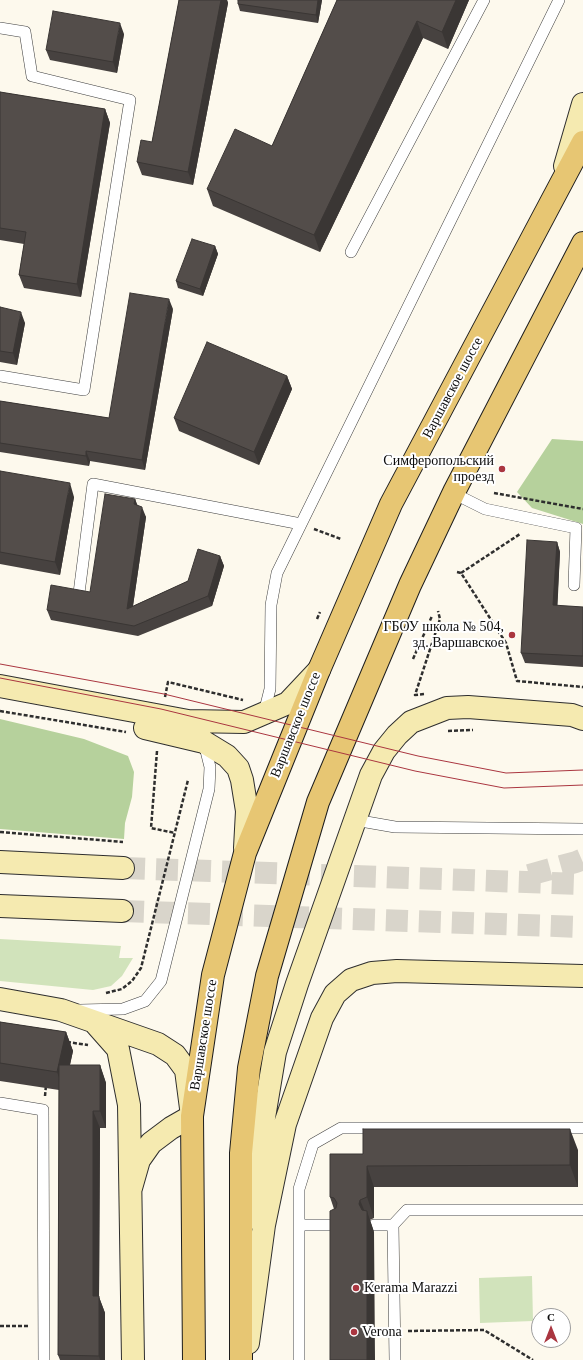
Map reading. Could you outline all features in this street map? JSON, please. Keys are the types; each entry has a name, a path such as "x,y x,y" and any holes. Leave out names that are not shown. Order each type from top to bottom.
{"main road":[{"path":"557,192 583,104"},
{"name":"Варшавское шоссе","path":"194,1360 192,1116 213,975 245,853 319,670 391,504 583,142"},
{"path":"241,1360 241,1153 249,1068 267,976 318,802 410,585 453,493 583,243"},
{"path":"0,686 188,721 244,722 288,703 319,670"},
{"path":"0,701 160,730 204,742 227,756 238,768 242,780 247,811 245,853"},
{"path":"241,1258 275,1052 297,984 371,775 384,751 398,734 411,722 447,708 468,707 572,715 583,719"},
{"path":"0,862 123,868"},
{"path":"0,906 122,911"},
{"path":"246,1360 264,1225 285,1124 322,1018 335,994 351,980 372,973 385,972 583,976"},
{"path":"0,999 62,1010 158,1044 175,1055 186,1070 192,1116 171,1128 151,1143 139,1160 131,1188"},
{"path":"95,1022 118,1049 129,1105 133,1360"}],"lane":[{"path":"351,252 484,0"},
{"path":"264,713 270,689 271,606 277,573 559,0"},
{"path":"0,28 25,32 32,76 130,100 84,390 0,376"},
{"path":"78,593 93,484 301,524"},
{"path":"453,493 485,509 576,528 574,585"},
{"path":"62,1010 123,1009 146,1001 162,981 209,789 210,767 204,742 198,731 188,721"},
{"path":"355,820 395,828 583,829"},
{"path":"0,1103 43,1110 44,1360"},
{"path":"299,1360 299,1189 313,1144 341,1128 583,1128"},
{"path":"395,1360 393,1225 407,1210 583,1210"},
{"path":"299,1225 338,1225"},
{"path":"374,1225 393,1225"}],"path":[{"path":"494,493 583,508"},
{"path":"301,524 341,539"},
{"path":"456,572 462,573 520,534"},
{"path":"462,573 506,643 517,681 583,687"},
{"path":"415,695 440,619 438,611"},
{"path":"414,659 432,616"},
{"path":"168,682 246,700"},
{"path":"0,711 132,734"},
{"path":"442,732 474,730"},
{"path":"158,746 151,828 175,833"},
{"path":"0,832 123,842"},
{"path":"60,1041 95,1046"},
{"path":"43,1110 47,1079"},
{"path":"0,1326 44,1325"},
{"path":"394,1332 484,1330 533,1360"}],"green space":[{"path":"552,439 583,441 583,524 532,508 517,492"},
{"path":"0,719 84,739 128,756 134,772 132,797 125,823 124,839 0,829"},
{"path":"0,939 121,946 119,958 133,958 122,976 111,986 93,990 0,981"},
{"path":"532,1276 533,1308 531,1308 531,1321 480,1323 479,1278"}],"building":[{"path":"179,0 221,0 188,172 137,162 141,140 152,142"},
{"path":"238,0 318,0 316,15 238,4"},
{"path":"337,0 456,0 442,32 417,21 314,235 207,189 235,129 272,146"},
{"path":"53,11 120,23 113,62 46,50"},
{"path":"0,92 105,109 77,284 19,275 26,232 0,228"},
{"path":"192,239 215,246 200,289 176,281"},
{"path":"130,293 169,299 142,460 86,451 86,456 0,443 0,401 109,418"},
{"path":"0,307 21,312 13,353 0,351"},
{"path":"207,342 287,376 254,452 174,418"},
{"path":"0,471 70,483 55,562 0,552"},
{"path":"105,494 135,499 134,504 142,507 127,609 188,581 198,549 220,556 208,596 134,626 47,610 51,585 90,592"},
{"path":"527,540 557,542 553,605 583,607 583,656 521,653"},
{"path":"0,1022 66,1032 57,1072 0,1063"},
{"path":"59,1065 100,1065 100,1111 93,1111 93,1296 99,1296 99,1356 58,1355"},
{"path":"363,1129 570,1129 570,1165 367,1166 367,1197 360,1200 359,1204 362,1210 367,1211 367,1360 330,1360 330,1211 336,1208 337,1203 334,1198 330,1197 330,1154 363,1154"}],"tunnel":[{"path":"529,875 583,859"},
{"path":"123,868 583,884"},
{"path":"122,911 583,927"}],"tram line":[{"path":"0,664 164,694 418,756 506,773 583,770"},
{"path":"0,678 161,709 415,771 504,788 583,785"}],"place":[{"name":"Симферопольский проезд","path":"502,469"},
{"name":"ГБОУ школа № 504, зд. Варшавское","path":"512,635"},
{"name":"Kerama Marazzi","path":"356,1288"},
{"name":"Verona","path":"354,1332"}]}
